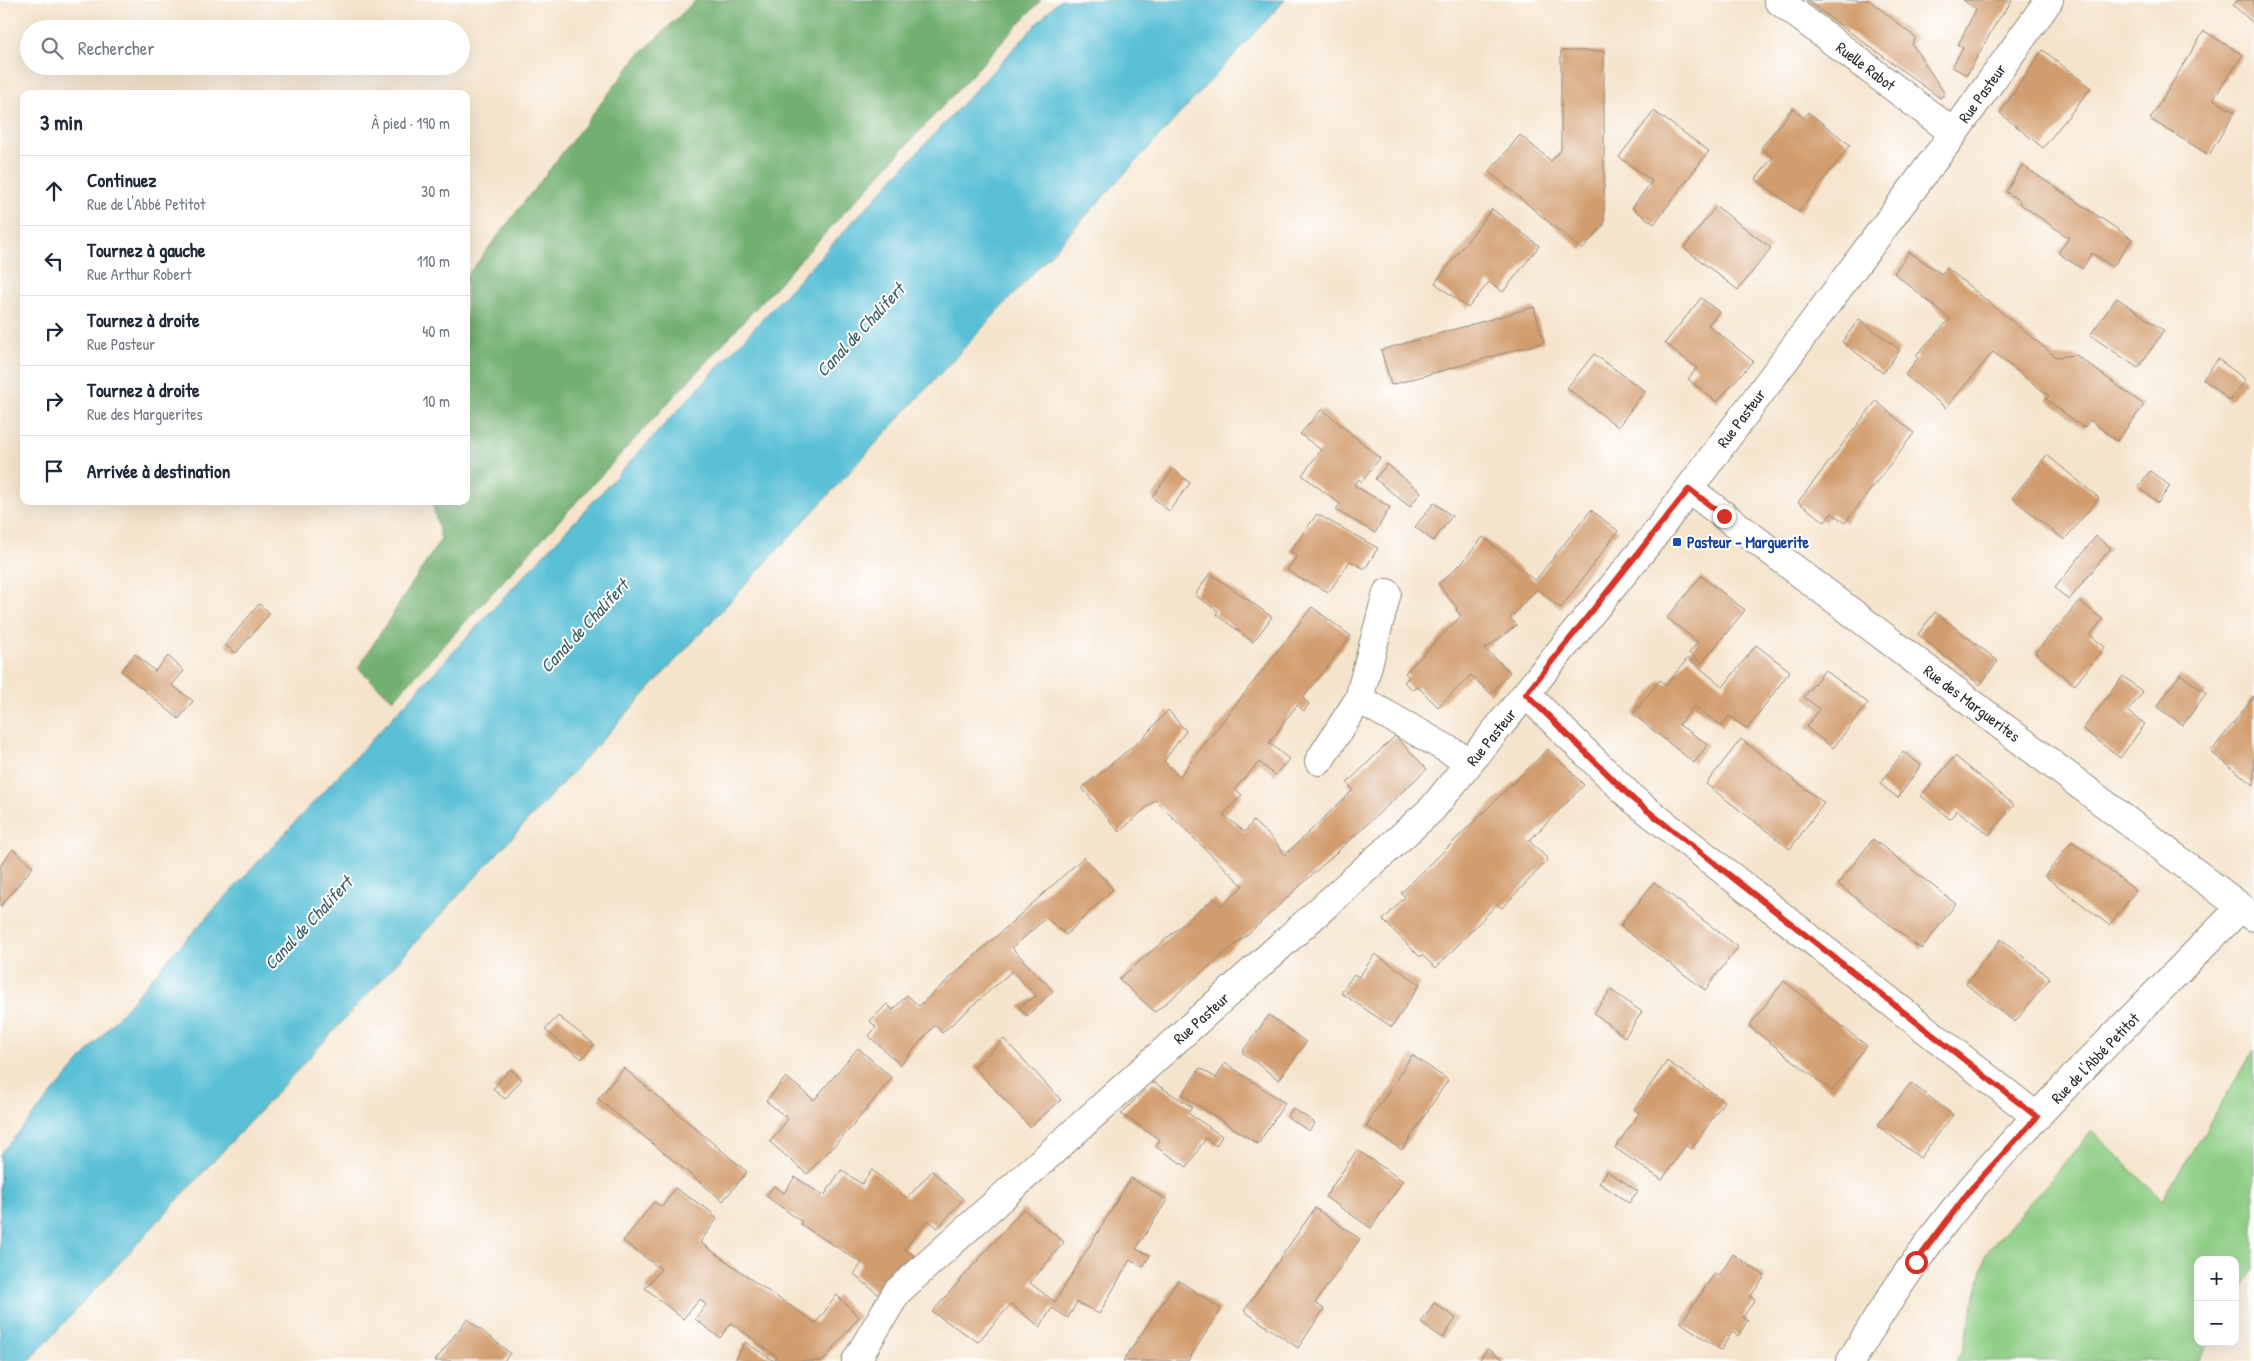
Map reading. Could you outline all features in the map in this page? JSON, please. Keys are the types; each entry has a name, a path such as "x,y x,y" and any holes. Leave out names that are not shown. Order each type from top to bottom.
{"street":[{"name":"Ruelle Rabot","path":"1778,0 1954,133"},
{"name":"Rue Pasteur","path":"856,1361 897,1292 1432,809 1689,489 1954,133 2049,0"},
{"name":"Rue des Marguerites","path":"1689,489 2248,912"},
{"path":"1319,761 1359,699 1387,593"},
{"path":"1526,694 1634,800 2037,1117"},
{"path":"1359,699 1470,762"},
{"name":"Rue de l'Abbé Petitot","path":"1851,1361 1916,1262 1971,1189 2037,1117 2248,912"}],"green space":[{"path":"696,0 1041,0 393,700 358,668 441,539 433,505 470,505 470,272 637,57"},
{"path":"2254,1050 2254,1270 2239,1294 2239,1256 2194,1256 2194,1346 2208,1346 2199,1361 1955,1361 1963,1349 1986,1253 2092,1131 2162,1200"}],"water":[{"name":"Canal de Chalifert","path":"1059,0 1285,0 29,1361 0,1361 0,1154 168,959"}],"building":[{"path":"1806,0 1869,0 1916,38 1912,44 1945,94 1940,98"},
{"path":"1963,0 2013,0 1996,23 1967,75 1952,67 1963,48 1958,45 1976,9"},
{"path":"2238,0 2254,0 2254,24 2233,5"},
{"path":"2204,31 2243,55 2213,99 2235,112 2209,155 2150,119"},
{"path":"2043,50 2091,88 2043,148 2000,113"},
{"path":"1561,51 1604,51 1604,224 1582,250 1489,172 1520,135 1551,161 1561,150"},
{"path":"1793,108 1804,118 1808,112 1850,145 1799,212 1756,179 1773,157 1761,148"},
{"path":"1654,111 1709,151 1654,224 1632,208 1652,181 1619,157"},
{"path":"2022,165 2132,239 2113,267 2092,253 2082,269 2058,253 2069,238 2006,192"},
{"path":"1716,206 1771,248 1738,290 1684,248"},
{"path":"1492,209 1539,246 1503,292 1489,282 1468,308 1435,283"},
{"path":"1909,252 1942,274 1947,268 2056,357 2076,355 2144,405 2117,441 2090,420 2084,428 2046,399 2049,396 1993,352 1946,408 1905,375 1918,358 1916,355 1950,319 1894,273"},
{"path":"1701,298 1719,312 1708,325 1753,361 1717,402 1688,379 1697,368 1665,343"},
{"path":"2117,298 2164,331 2138,368 2090,335"},
{"path":"1534,307 1544,342 1391,385 1381,350"},
{"path":"1859,319 1900,350 1883,373 1842,342"},
{"path":"1594,354 1645,391 1618,427 1567,388"},
{"path":"2218,359 2246,380 2230,401 2203,379"},
{"path":"1876,401 1914,433 1845,523 1832,513 1825,522 1798,502"},
{"path":"1322,409 1380,458 1362,482 1359,479 1354,485 1390,507 1375,533 1336,510 1340,504 1302,475 1321,450 1300,434"},
{"path":"2047,455 2099,498 2064,540 2012,498"},
{"path":"1387,464 1421,492 1410,507 1375,479"},
{"path":"1173,469 1190,483 1169,511 1152,497"},
{"path":"2150,471 2170,486 2158,503 2138,487"},
{"path":"1434,503 1452,516 1433,541 1415,527"},
{"path":"1591,510 1618,531 1561,608 1537,589 1510,618 1517,625 1484,648 1510,672 1491,694 1471,675 1438,707 1417,686 1413,690 1404,682 1409,677 1405,673 1461,616 1438,584 1462,563 1483,537 1535,581"},
{"path":"1317,514 1378,548 1365,569 1350,561 1329,592 1299,578 1287,570 1297,556 1290,551"},
{"path":"2096,536 2111,548 2069,600 2055,588"},
{"path":"1210,573 1272,617 1253,642 1216,614 1218,611 1195,595"},
{"path":"1701,576 1745,610 1702,663 1689,653 1698,642 1667,618"},
{"path":"2079,601 2103,619 2090,635 2105,647 2075,685 2035,653"},
{"path":"259,604 270,613 236,653 225,645"},
{"path":"1312,607 1351,636 1303,698 1309,704 1304,711 1297,705 1269,743 1289,759 1275,775 1259,762 1235,789 1242,795 1223,815 1245,832 1253,821 1273,839 1285,855 1353,790 1347,783 1395,736 1427,769 1248,934 1155,1012 1119,979 1214,898 1221,906 1243,886 1155,800 1119,832 1082,788 1143,738 1168,710 1186,731 1164,761 1179,777"},
{"path":"1935,612 1998,661 1980,685 1918,634"},
{"path":"1756,645 1790,671 1747,729 1729,716 1722,726 1694,706 1679,725 1708,744 1694,763 1633,714 1660,680 1666,685 1688,658 1723,687"},
{"path":"135,654 155,671 168,656 184,671 172,685 193,701 179,719 121,671"},
{"path":"1825,670 1868,703 1833,748 1806,727 1820,709 1804,697"},
{"path":"2180,674 2206,693 2183,725 2157,707"},
{"path":"2123,676 2143,692 2128,711 2145,724 2120,758 2083,729"},
{"path":"2254,696 2254,785 2211,752"},
{"path":"1741,739 1824,803 1790,849 1706,784"},
{"path":"1548,749 1584,785 1529,841 1546,857 1547,861 1502,908 1497,904 1436,968 1422,955 1420,957 1383,920 1405,897 1401,893"},
{"path":"1903,752 1921,765 1898,798 1880,784"},
{"path":"1955,756 2014,805 1989,835 1957,810 1950,819 1921,796"},
{"path":"1873,839 1956,904 1921,949 1838,884"},
{"path":"2072,841 2136,891 2109,925 2045,876"},
{"path":"13,849 33,867 0,907 0,866"},
{"path":"1084,857 1113,889 1066,935 1046,918 1012,948 1053,991 1027,1016 1019,1007 1036,996 1012,971 942,1033 935,1025 900,1065 869,1036 876,1027 870,1021 887,1004 893,1010 907,995 919,1006"},
{"path":"1654,882 1738,947 1705,990 1620,926"},
{"path":"2001,939 2050,978 2015,1022 1966,984"},
{"path":"1375,954 1420,984 1392,1027 1341,993 1354,974 1359,977"},
{"path":"1784,981 1867,1046 1832,1091 1749,1026"},
{"path":"1611,990 1642,1012 1625,1037 1594,1013"},
{"path":"1269,1015 1306,1042 1279,1080 1242,1052"},
{"path":"558,1016 594,1044 582,1059 545,1030"},
{"path":"1004,1039 1061,1100 1030,1127 974,1067"},
{"path":"858,1048 892,1078 850,1129 807,1174 770,1142 788,1119 766,1101 786,1077 814,1100"},
{"path":"1412,1055 1448,1080 1402,1150 1366,1126"},
{"path":"1667,1061 1724,1101 1692,1149 1686,1145 1662,1180 1615,1148 1639,1113 1634,1109"},
{"path":"1225,1063 1285,1103 1258,1144 1182,1095 1200,1068 1216,1078"},
{"path":"624,1068 747,1172 723,1201 598,1099"},
{"path":"510,1069 522,1079 505,1099 493,1089"},
{"path":"1153,1082 1192,1107 1188,1113 1222,1136 1216,1146 1206,1138 1187,1167 1156,1147 1160,1140 1121,1114"},
{"path":"1911,1083 1953,1115 1920,1158 1877,1125"},
{"path":"1293,1108 1315,1123 1309,1131 1287,1117"},
{"path":"1357,1150 1403,1181 1371,1228 1325,1197"},
{"path":"841,1170 862,1184 872,1170 907,1198 932,1171 963,1199 938,1228 928,1220 904,1249 914,1255 880,1296 854,1274 862,1263 800,1224 802,1222 766,1196 774,1186 784,1193 795,1177 824,1196"},
{"path":"1607,1171 1638,1191 1629,1203 1599,1183"},
{"path":"1131,1178 1167,1200 1136,1249 1150,1255 1143,1267 1130,1260 1099,1314 1077,1302 1068,1318 1052,1308 1040,1327 1011,1304 978,1342 932,1312 1023,1209 1064,1242 1030,1283 1055,1302"},
{"path":"675,1188 713,1213 712,1215 717,1219 700,1242 759,1285 816,1323 837,1295 859,1317 823,1361 774,1361 777,1357 731,1323 720,1338 695,1319 706,1305 700,1299 683,1319 645,1288 661,1269 623,1241 654,1202 662,1207"},
{"path":"1315,1208 1360,1239 1315,1303 1324,1309 1298,1348 1244,1311"},
{"path":"1733,1254 1765,1276 1750,1297 1755,1300 1743,1317 1748,1320 1738,1336 1732,1332 1721,1350 1681,1323 1715,1273 1719,1276"},
{"path":"1178,1280 1221,1309 1188,1361 1123,1361"},
{"path":"1434,1303 1456,1318 1443,1338 1421,1323"},
{"path":"467,1319 510,1353 504,1361 435,1361"},
{"path":"745,1342 774,1361 735,1361"},
{"path":"1487,1349 1506,1361 1479,1361"}],"place":[{"name":"Pasteur - Marguerite","path":"1677,542"}],"route":[{"path":"1724,516 1689,489 1653,537 1526,694 1634,800 2037,1117 1971,1189 1916,1262"}]}
